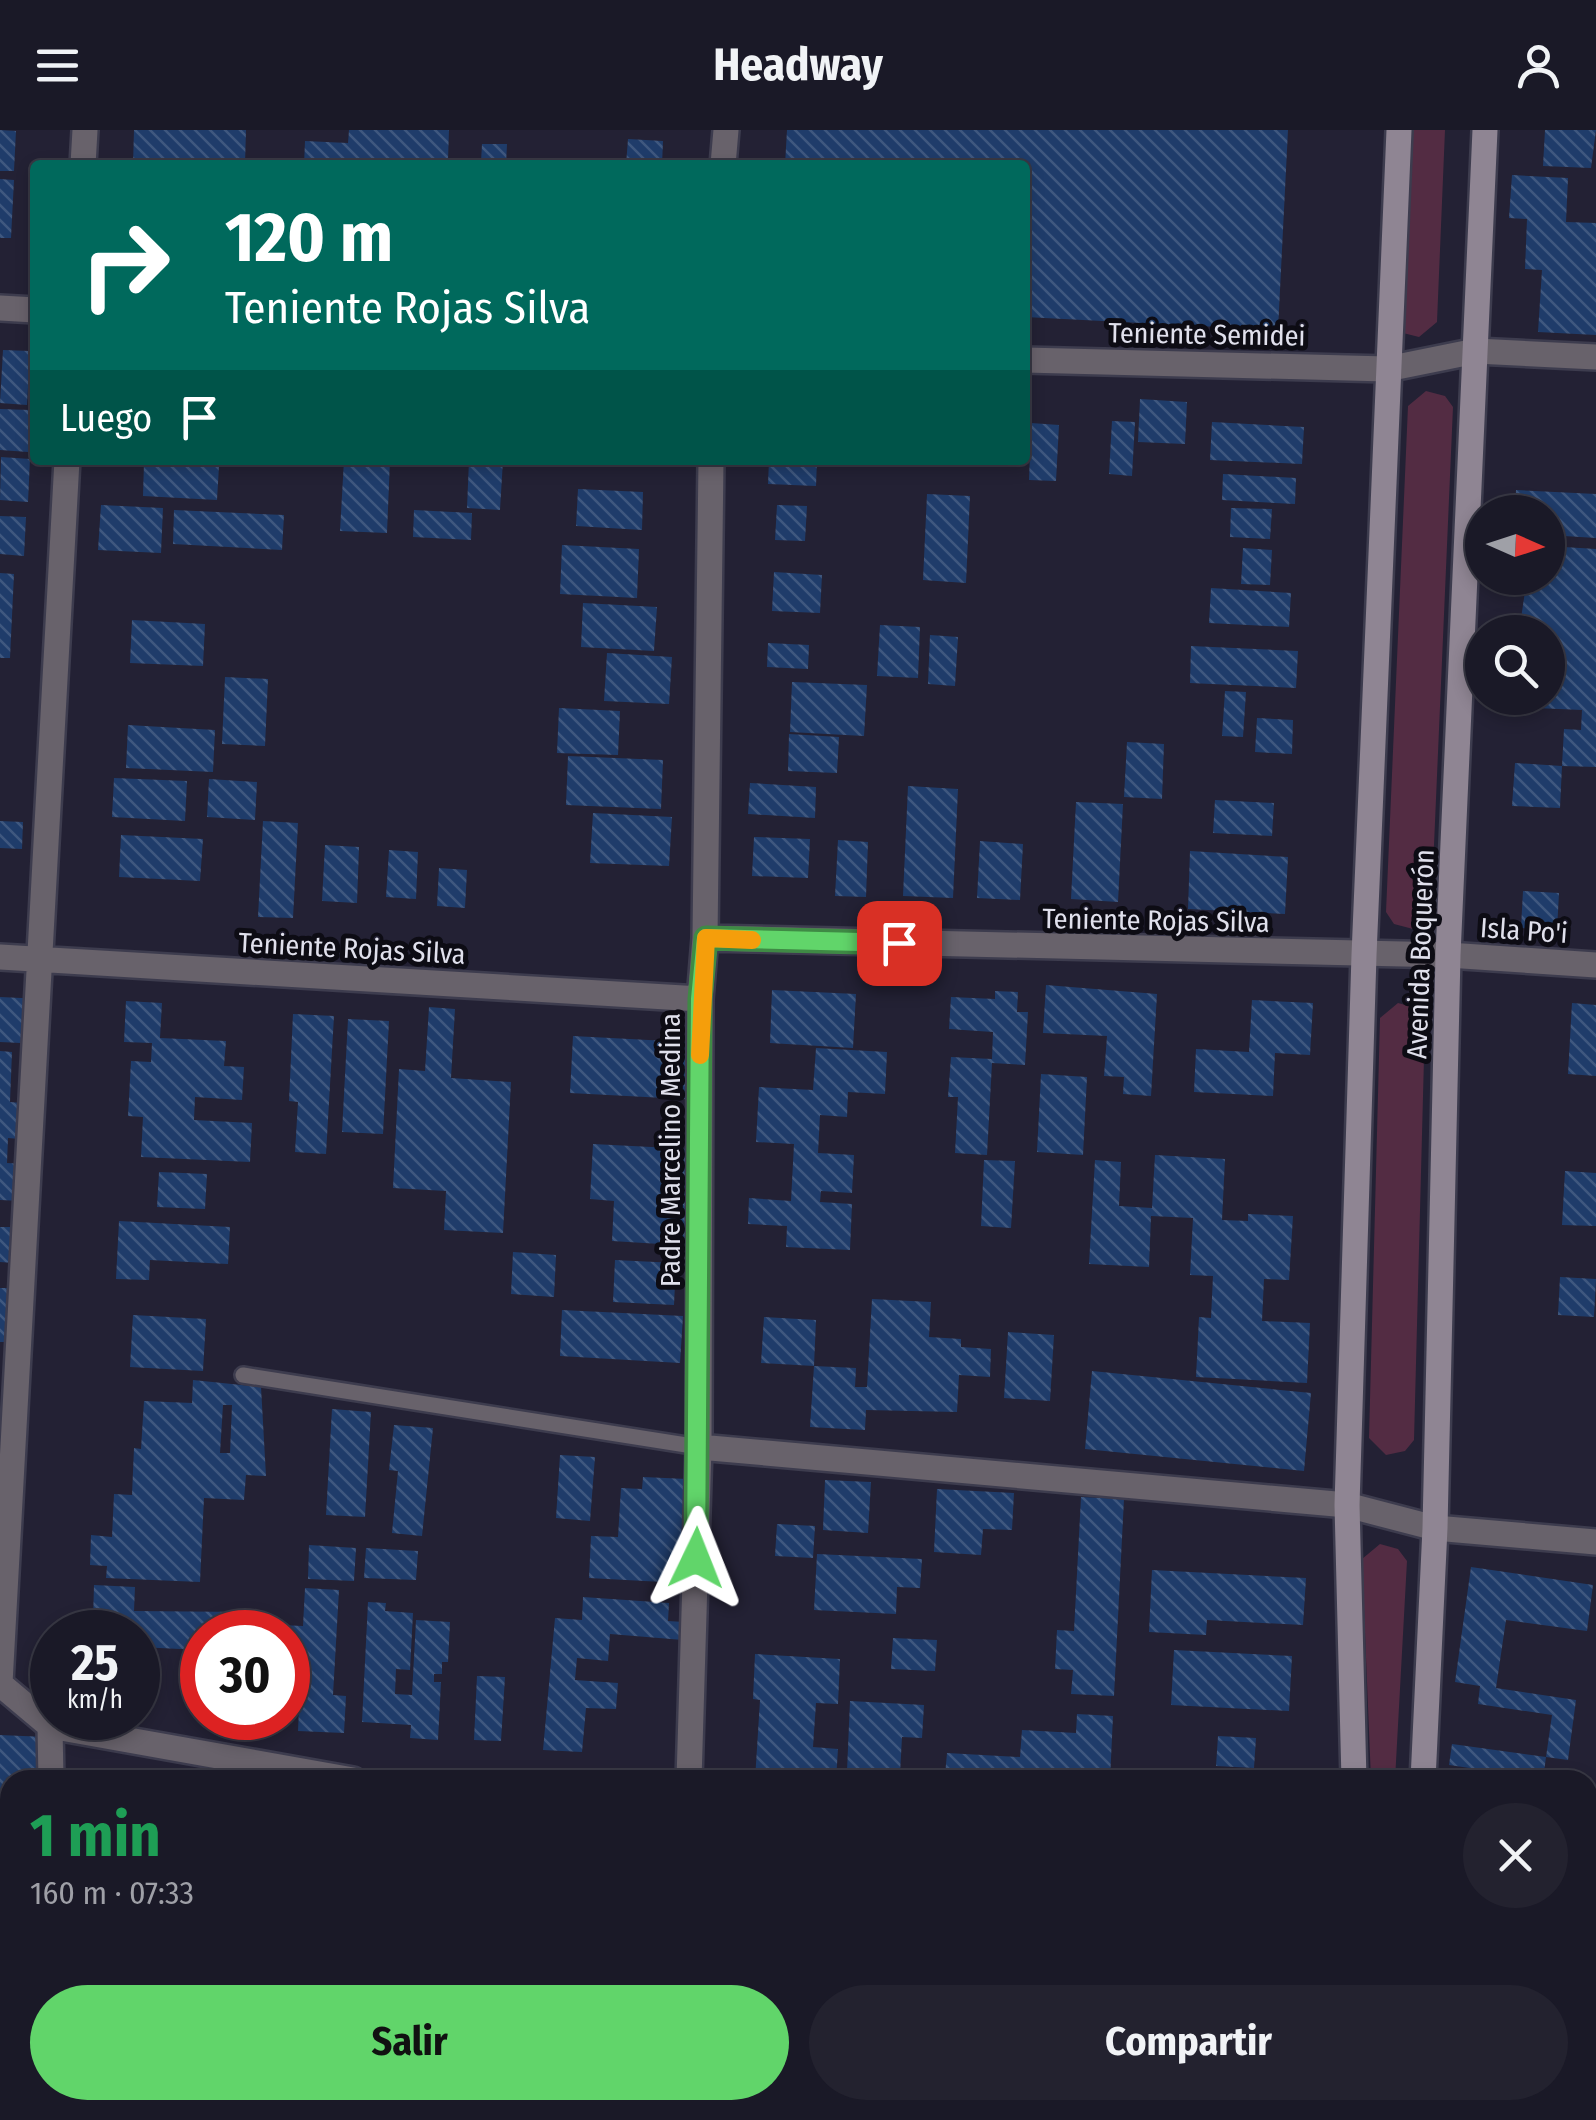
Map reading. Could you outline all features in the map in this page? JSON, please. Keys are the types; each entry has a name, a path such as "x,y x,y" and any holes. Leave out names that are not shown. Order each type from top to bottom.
{"street":[{"path":"83,160 85,130"},
{"path":"724,160 726,130"},
{"name":"Avenida Boquerón","path":"1354,1770 1348,1505 1364,955 1399,130"},
{"name":"Avenida Boquerón","path":"1423,1770 1435,1528 1448,955 1485,130"},
{"path":"0,308 30,310"},
{"name":"Teniente Semidei","path":"1030,360 1388,369 1476,351 1596,357"},
{"path":"30,1709 0,1683 67,465"},
{"name":"Padre Marcelino Medina","path":"689,1770 700,1447 700,999 706,938 710,465"},
{"name":"Teniente Rojas Silva","path":"706,938 1448,955"},
{"name":"Isla Po'i","path":"1448,955 1596,965"},
{"name":"Teniente Rojas Silva","path":"0,956 700,999"},
{"path":"700,1447 1348,1505 1435,1528 1596,1542"},
{"path":"50,1740 51,1770"},
{"path":"129,1740 297,1770"}],"lane":[{"path":"242,1375 700,1447"}],"shaded area":[{"path":"1399,130 1445,130 1437,322 1419,337 1399,332"},
{"path":"1426,391 1445,396 1453,407 1431,914 1413,929 1394,924 1386,912 1408,406"},
{"path":"1398,1003 1417,1008 1425,1020 1414,1440 1405,1451 1386,1455 1369,1438 1380,1018"},
{"path":"1380,1544 1398,1549 1407,1561 1396,1770 1371,1770 1362,1559"}],"building":[{"path":"0,130 16,131 14,171 0,171"},
{"path":"134,130 246,130 245,160 133,160"},
{"path":"349,130 449,130 448,160 304,160 305,141 348,143"},
{"path":"787,130 1288,130 1278,330 1030,317 1030,160 785,160"},
{"path":"1545,130 1596,130 1591,168 1543,166"},
{"path":"628,139 663,141 662,160 626,160"},
{"path":"482,144 507,144 506,160 481,160"},
{"path":"1512,175 1568,178 1566,222 1596,223 1596,335 1538,332 1542,270 1525,269 1527,219 1509,218"},
{"path":"0,179 14,180 11,238 0,238"},
{"path":"3,350 30,351 27,405 0,403"},
{"path":"1140,399 1187,402 1185,444 1138,442"},
{"path":"0,409 30,410 28,452 0,450"},
{"path":"1112,421 1135,422 1132,476 1109,474"},
{"path":"1212,422 1304,427 1302,464 1210,460"},
{"path":"1031,423 1059,425 1056,481 1029,480"},
{"path":"1,457 30,459 28,502 0,500"},
{"path":"144,465 219,466 217,500 143,496"},
{"path":"344,465 390,465 387,533 340,531"},
{"path":"469,465 503,465 500,510 467,508"},
{"path":"769,465 817,465 816,486 768,484"},
{"path":"1223,474 1296,478 1295,504 1222,500"},
{"path":"578,489 643,492 642,530 576,526"},
{"path":"1516,490 1596,494 1596,538 1565,536 1565,495 1516,495"},
{"path":"927,494 970,496 966,583 923,580"},
{"path":"101,505 163,508 161,553 98,550"},
{"path":"777,505 807,506 805,541 775,540"},
{"path":"1231,508 1272,509 1270,539 1230,537"},
{"path":"174,510 284,515 282,550 173,544"},
{"path":"414,510 472,513 471,540 413,537"},
{"path":"0,516 26,517 24,556 0,554"},
{"path":"562,545 639,549 637,598 560,594"},
{"path":"1565,547 1596,549 1596,767 1562,766 1564,729 1581,730 1582,710 1565,709 1565,615 1522,615 1524,595 1565,595"},
{"path":"1243,548 1272,550 1270,585 1241,584"},
{"path":"774,572 822,575 820,613 772,611"},
{"path":"0,573 14,574 10,658 0,658"},
{"path":"1211,588 1291,593 1289,627 1209,623"},
{"path":"583,603 657,607 654,651 581,647"},
{"path":"132,620 205,624 203,666 130,663"},
{"path":"880,625 920,627 918,678 877,676"},
{"path":"930,635 958,637 955,686 928,684"},
{"path":"768,643 809,645 808,669 767,667"},
{"path":"1191,646 1298,651 1296,688 1190,683"},
{"path":"607,653 672,657 669,704 604,701"},
{"path":"225,677 268,679 265,746 222,744"},
{"path":"792,682 867,685 864,736 790,732"},
{"path":"1225,691 1246,692 1243,737 1222,736"},
{"path":"559,708 620,711 618,755 557,753"},
{"path":"1257,718 1293,720 1292,754 1255,752"},
{"path":"128,725 215,730 213,772 126,768"},
{"path":"789,734 839,737 837,773 788,771"},
{"path":"1127,742 1164,744 1162,799 1124,797"},
{"path":"568,756 663,760 661,809 566,805"},
{"path":"1515,763 1562,766 1560,808 1512,806"},
{"path":"114,778 187,781 185,821 112,817"},
{"path":"209,779 257,782 255,820 207,817"},
{"path":"750,783 816,787 815,818 748,814"},
{"path":"908,786 958,789 953,898 903,896"},
{"path":"1215,800 1274,803 1272,836 1213,833"},
{"path":"1076,802 1123,804 1118,902 1071,899"},
{"path":"593,813 672,817 669,866 590,863"},
{"path":"0,821 23,822 22,849 0,848"},
{"path":"263,821 298,823 293,918 258,917"},
{"path":"121,835 203,839 200,881 119,877"},
{"path":"754,837 810,839 808,878 752,876"},
{"path":"838,840 868,842 866,897 835,896"},
{"path":"980,841 1023,844 1020,900 977,898"},
{"path":"325,845 359,847 357,903 322,901"},
{"path":"389,850 418,852 416,899 386,897"},
{"path":"1190,851 1288,857 1285,914 1188,909"},
{"path":"439,868 467,870 465,908 437,906"},
{"path":"1523,891 1559,893 1557,930 1521,928"},
{"path":"1046,985 1157,994 1151,1096 1123,1094 1124,1077 1104,1076 1107,1036 1043,1033"},
{"path":"772,990 856,994 853,1048 770,1043"},
{"path":"995,991 1018,992 1017,1012 1028,1012 1025,1065 992,1063 987,1155 955,1153 958,1097 948,1097 951,1057 992,1059 993,1032 949,1029 951,997 995,999"},
{"path":"0,997 43,999 41,1044 0,1042"},
{"path":"1252,1000 1313,1003 1310,1055 1275,1053 1273,1096 1194,1092 1196,1049 1249,1052"},
{"path":"126,1001 162,1003 160,1038 226,1041 224,1066 244,1067 242,1100 195,1097 194,1120 252,1123 250,1162 141,1157 143,1117 128,1116 131,1061 151,1062 152,1043 124,1042"},
{"path":"1572,1003 1596,1005 1596,1076 1568,1074"},
{"path":"429,1007 455,1009 451,1078 511,1082 503,1233 444,1230 446,1191 393,1188 399,1069 425,1071"},
{"path":"293,1014 334,1016 326,1154 295,1152 298,1102 289,1101"},
{"path":"348,1019 389,1021 383,1134 342,1132"},
{"path":"573,1036 705,1043 702,1100 570,1093"},
{"path":"816,1048 887,1052 885,1094 848,1092 847,1117 820,1115 818,1153 854,1155 852,1193 821,1191 820,1202 852,1204 850,1250 786,1247 787,1226 748,1224 749,1198 791,1201 794,1144 756,1142 759,1087 813,1090"},
{"path":"0,1051 12,1052 10,1102 22,1103 20,1139 8,1138 7,1163 24,1164 22,1201 0,1200"},
{"path":"1041,1074 1087,1077 1083,1155 1037,1152"},
{"path":"593,1144 710,1150 692,1246 612,1241 614,1201 590,1199"},
{"path":"1155,1155 1225,1159 1222,1220 1248,1221 1248,1214 1293,1216 1289,1280 1264,1279 1262,1321 1310,1323 1307,1383 1196,1377 1199,1317 1211,1318 1213,1276 1190,1275 1193,1218 1151,1216 1149,1267 1089,1264 1095,1160 1121,1162 1119,1206 1152,1208"},
{"path":"984,1160 1015,1161 1011,1228 981,1226"},
{"path":"1565,1171 1596,1173 1596,1226 1562,1225"},
{"path":"159,1172 207,1174 205,1209 157,1207"},
{"path":"119,1221 230,1227 228,1264 150,1260 149,1280 116,1279"},
{"path":"0,1227 14,1227 13,1263 0,1262"},
{"path":"513,1252 556,1255 554,1297 511,1294"},
{"path":"615,1260 676,1263 674,1305 613,1302"},
{"path":"1560,1277 1596,1279 1594,1317 1558,1315"},
{"path":"0,1288 9,1288 7,1342 0,1342"},
{"path":"872,1299 931,1302 929,1337 961,1339 961,1347 991,1349 990,1377 959,1375 957,1412 866,1410 865,1430 810,1427 814,1366 856,1368 855,1387 867,1387"},
{"path":"562,1310 683,1316 680,1363 560,1356"},
{"path":"133,1315 206,1319 203,1371 130,1367"},
{"path":"764,1317 816,1320 814,1366 761,1363"},
{"path":"1008,1332 1054,1335 1050,1401 1004,1398"},
{"path":"1092,1371 1311,1393 1304,1471 1085,1449"},
{"path":"193,1380 261,1387 266,1476 246,1475 244,1500 204,1498 200,1582 106,1578 107,1566 90,1565 91,1535 112,1537 114,1494 132,1495 134,1448 141,1449 144,1401 192,1403","holes":["223,1405 232,1405 230,1453 220,1453"]},
{"path":"332,1409 371,1412 365,1517 326,1515"},
{"path":"394,1425 433,1428 422,1536 392,1533 398,1471 389,1470"},
{"path":"560,1455 595,1457 590,1521 556,1518"},
{"path":"643,1477 687,1479 681,1583 589,1578 591,1536 618,1537 621,1488 642,1489"},
{"path":"825,1480 871,1482 868,1533 823,1530"},
{"path":"937,1489 1014,1493 1012,1530 983,1529 981,1555 934,1552"},
{"path":"1081,1497 1124,1499 1114,1696 1071,1694 1073,1670 1055,1669 1057,1630 1074,1631"},
{"path":"777,1524 815,1526 813,1558 775,1556"},
{"path":"309,1545 356,1548 354,1581 308,1579"},
{"path":"366,1548 418,1551 416,1580 364,1578"},
{"path":"817,1554 922,1559 920,1588 897,1587 896,1614 814,1610"},
{"path":"1471,1567 1593,1585 1587,1631 1506,1620 1496,1688 1576,1700 1568,1760 1546,1757 1552,1715 1478,1704 1480,1686 1455,1682"},
{"path":"1152,1570 1306,1578 1303,1625 1207,1620 1206,1635 1149,1632"},
{"path":"94,1585 135,1587 134,1610 93,1610"},
{"path":"305,1588 339,1590 333,1695 346,1696 344,1733 310,1732 310,1610 304,1610"},
{"path":"583,1597 669,1603 668,1621 684,1622 683,1640 610,1634 608,1661 577,1658 575,1680 618,1683 616,1709 586,1708 582,1752 543,1750 555,1618 582,1620"},
{"path":"368,1602 386,1603 385,1611 413,1613 410,1670 396,1669 395,1694 412,1695 416,1620 450,1622 448,1662 442,1662 442,1674 434,1674 434,1682 441,1682 438,1740 410,1738 411,1725 362,1722"},
{"path":"160,1611 180,1611 180,1649 160,1648"},
{"path":"893,1638 937,1640 935,1671 891,1669"},
{"path":"1174,1650 1292,1656 1289,1711 1171,1705"},
{"path":"755,1654 840,1659 838,1704 816,1703 813,1747 838,1749 837,1770 756,1770 760,1700 753,1699"},
{"path":"477,1676 505,1677 501,1741 474,1740"},
{"path":"850,1701 924,1705 922,1738 902,1737 900,1770 847,1770"},
{"path":"1077,1714 1113,1716 1110,1770 945,1770 947,1753 1020,1757 1022,1730 1076,1733"},
{"path":"0,1735 46,1740 44,1770 0,1770"},
{"path":"1218,1736 1256,1738 1254,1768 1216,1766"},
{"path":"1452,1744 1546,1757 1544,1770 1483,1770 1449,1765"}],"slow traffic":[{"path":"700,1055 706,938 752,940"}],"route":[{"path":"696,1558 700,1447 700,999 706,938 899,943"}]}
